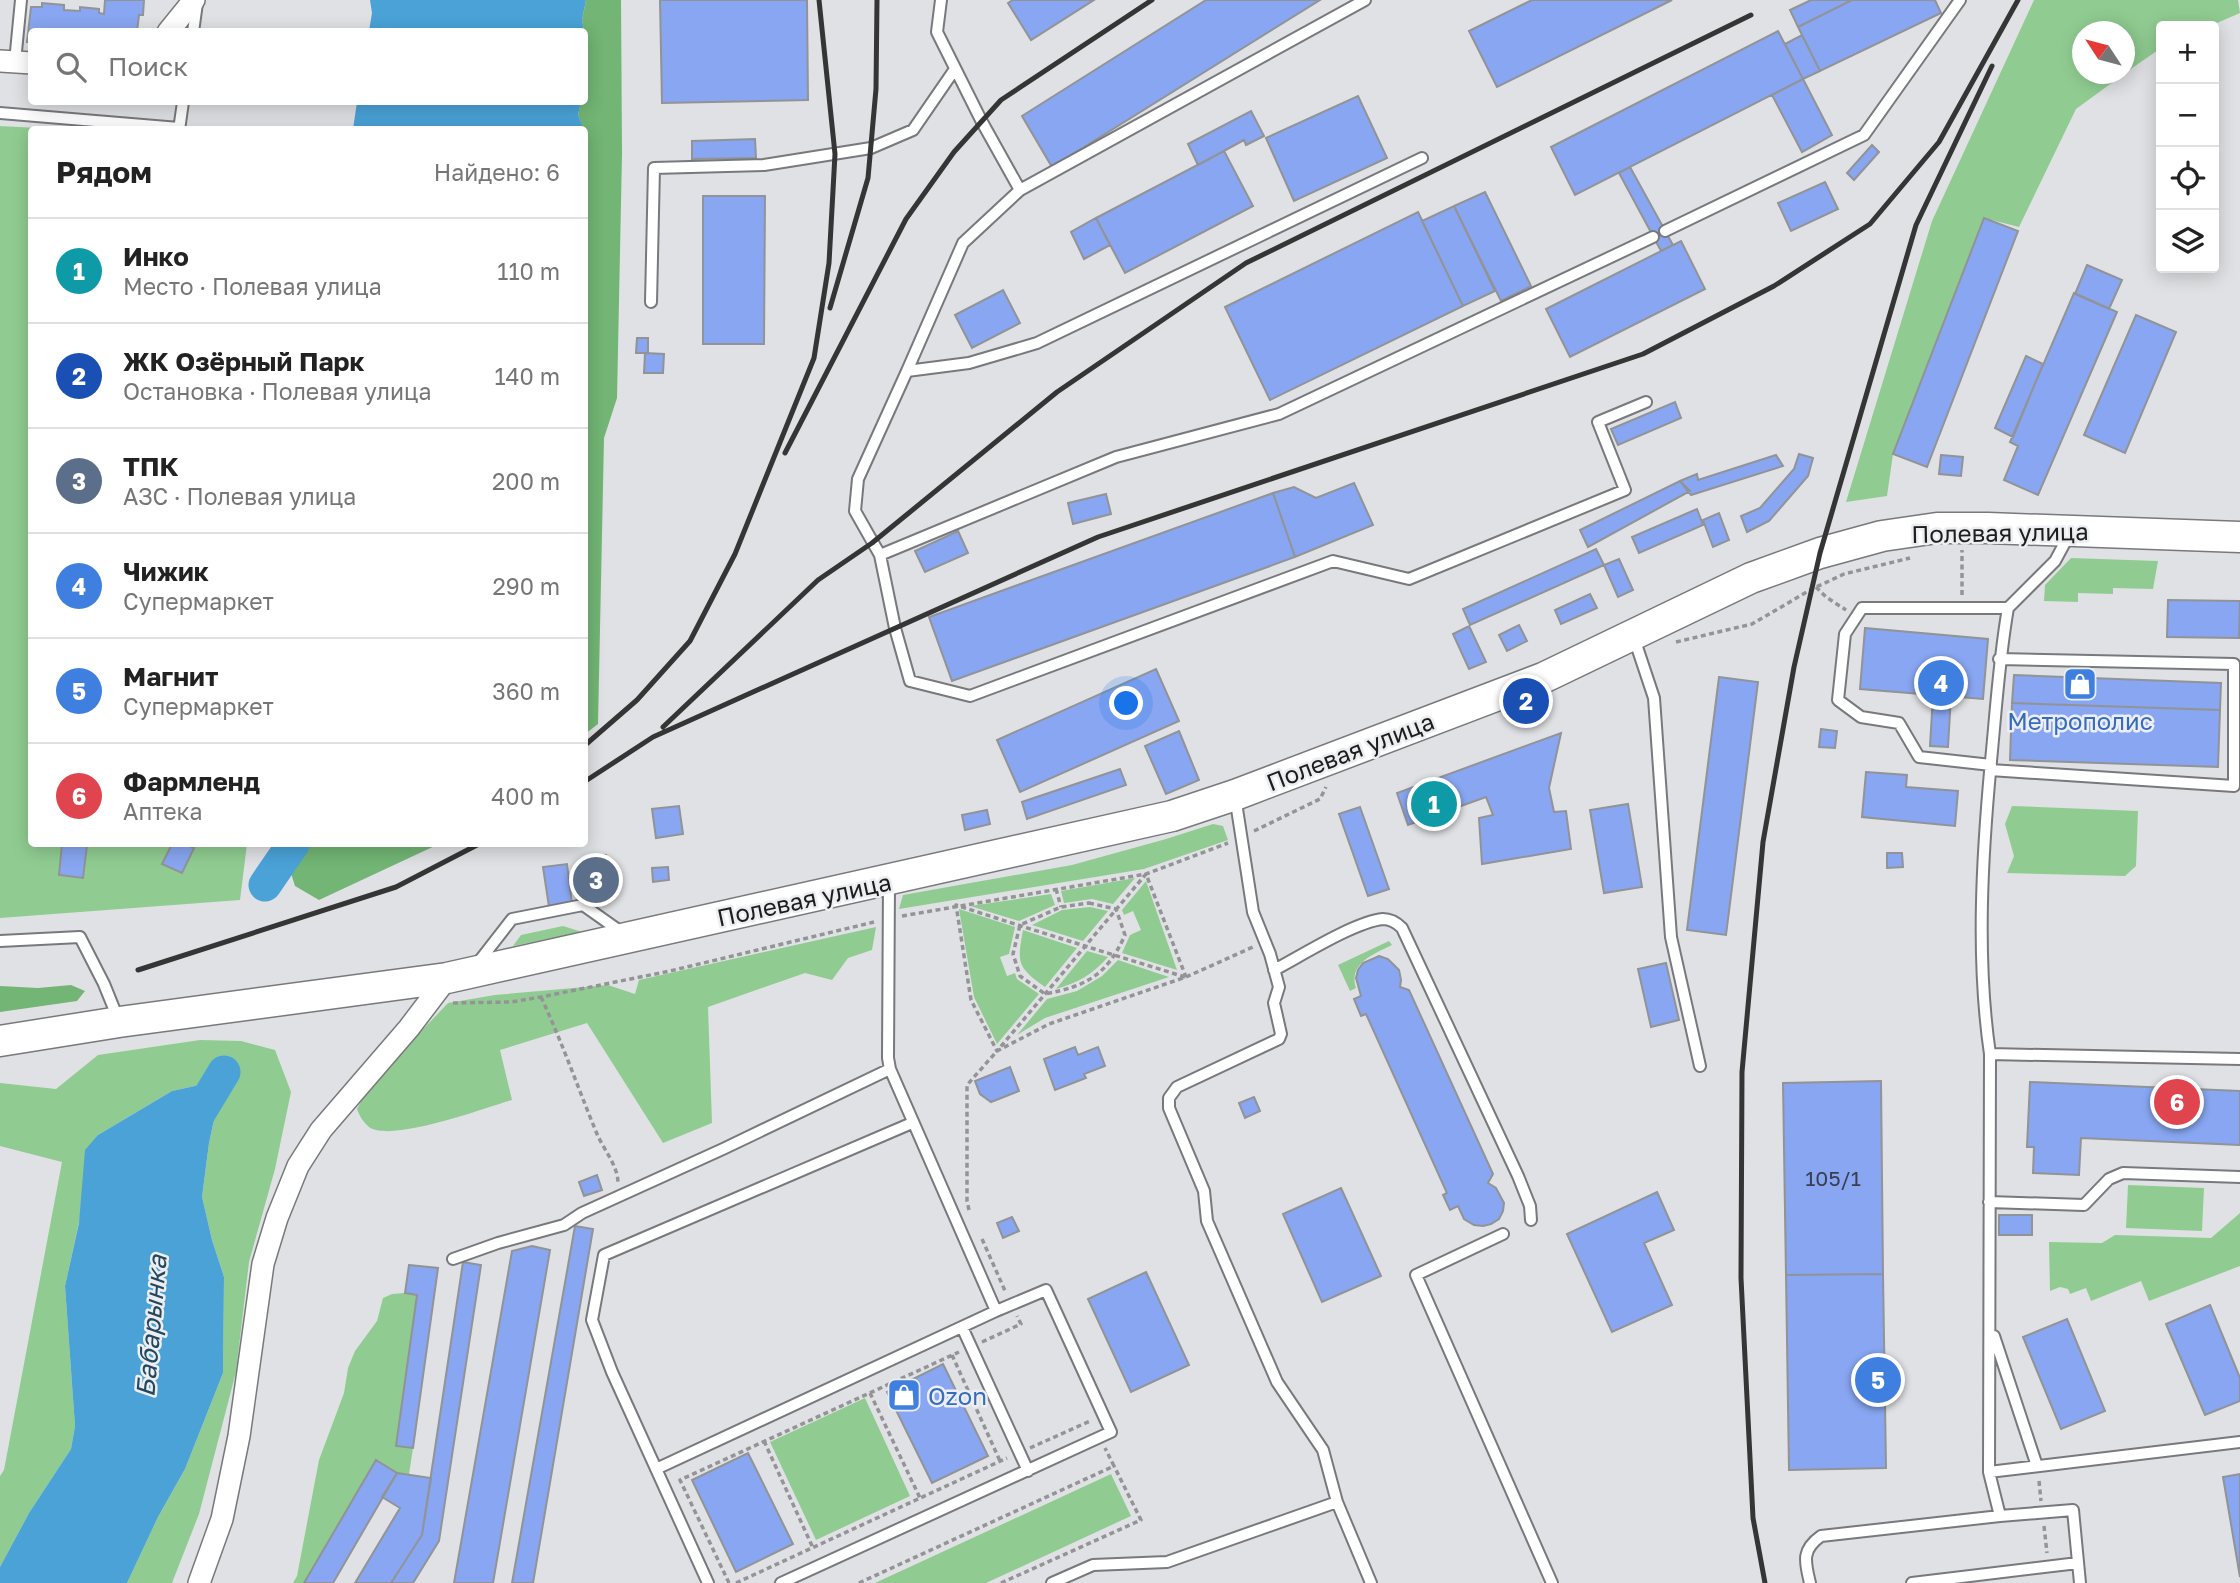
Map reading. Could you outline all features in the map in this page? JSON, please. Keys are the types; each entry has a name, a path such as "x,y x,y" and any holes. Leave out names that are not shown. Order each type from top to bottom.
{"street":[{"path":"172,28 196,0"},
{"name":"Полевая улица","path":"0,1041 459,975 1172,816 1235,795 1543,678 1751,578 1820,553 1882,537 1937,528 2240,537"},
{"path":"199,1583 224,1507 239,1436 263,1264 277,1218 298,1166 321,1130 409,1028 459,975"}],"lane":[{"path":"15,62 21,0"},
{"path":"193,28 196,0"},
{"path":"941,0 937,32 1020,190"},
{"path":"1365,0 1020,190 963,243 858,479 855,511 880,555 895,628 911,681 970,696 1333,561 1409,579 1625,490 1598,422 1646,402"},
{"path":"1665,230 1864,135 1960,0"},
{"path":"651,302 654,167 764,165 871,148 913,130 955,69"},
{"path":"179,126 183,105"},
{"path":"0,113 145,126"},
{"path":"907,372 970,363 1037,343 1422,158"},
{"path":"880,555 1116,457 1279,414 1653,237"},
{"path":"2000,1516 1989,1472 1990,1054 1985,1020 1982,894 1990,767 1999,659 2008,608 2055,561 2071,530"},
{"path":"1999,659 2234,664 2234,786 1990,767 1919,757 1899,723 1861,717 1838,700 1845,634 1862,608 2008,608"},
{"path":"1633,635 1654,698 1671,937 1700,1066"},
{"path":"1235,795 1252,912 1279,987 1273,1003 1281,1034 1279,1040 1177,1087 1169,1098 1169,1108 1204,1191 1207,1222 1278,1382 1323,1450 1337,1502 1371,1583"},
{"path":"889,880 890,1069 996,1311"},
{"path":"459,975 512,919 583,905 629,937"},
{"path":"1274,971 1348,931 1382,919 1392,921 1402,928 1518,1176 1530,1206 1531,1220"},
{"path":"0,941 80,937 104,984 119,1022"},
{"path":"1990,1054 2240,1059"},
{"path":"453,1259 498,1243 564,1225 582,1213 890,1069"},
{"path":"708,1583 611,1372 592,1321 604,1255 912,1123"},
{"path":"1989,1202 2084,1205 2109,1179 2123,1172 2240,1177"},
{"path":"1503,1234 1416,1275 1552,1583"},
{"path":"656,1469 1046,1290 1111,1432 780,1583"},
{"path":"1990,1326 2038,1466"},
{"path":"962,1327 1028,1471"},
{"path":"1989,1472 2240,1442"},
{"path":"1052,1583 1093,1565 1167,1562 1337,1502"},
{"path":"1810,1583 1806,1553 1812,1543 1821,1536 2073,1510 2080,1583"},
{"path":"1912,1583 2078,1563"}],"path":[{"path":"1962,556 1962,608"},
{"path":"1815,587 1838,605"},
{"path":"970,1212 967,1201 967,1085 1146,874 1186,977"},
{"path":"1056,888 1060,907"},
{"path":"1020,925 1060,907 1089,903 1116,909"},
{"path":"997,1051 971,1000 956,905 1186,977"},
{"path":"1020,925 1013,954 1020,976 1045,993 1075,988 1098,974 1115,955 1125,934 1116,909"},
{"path":"997,1051 1049,1024 1186,977 1264,942"},
{"path":"541,997 559,1035 600,1142 618,1175 618,1196"},
{"path":"729,1583 680,1480 1021,1324 980,1234"},
{"path":"952,1355 1000,1461"},
{"path":"869,1392 920,1498"},
{"path":"736,1583 1091,1420 1141,1520 1001,1583"},
{"path":"764,1441 813,1548"},
{"path":"859,1583 1114,1466"}],"green space":[{"path":"586,0 621,0 622,154 617,398 604,438 598,724 588,732 588,126 582,126 578,115 580,105 588,105 588,28 583,28 582,20"},
{"path":"2034,0 2238,0 2240,13 2219,22 2156,21 2156,51 2135,66 2135,21 2072,21 2072,84 2110,84 2076,109 2019,227 1984,218 1893,454 1887,496 1846,502 1932,221"},
{"path":"0,126 28,127 28,847 247,847 240,900 0,918"},
{"path":"2071,558 2158,561 2153,589 2113,588 2113,594 2078,593 2078,602 2044,601 2045,585"},
{"path":"2012,806 2138,811 2136,866 2125,876 2007,873 2014,856 2005,824"},
{"path":"1213,824 1223,826 1228,840 1144,869 899,909 903,895 1072,865"},
{"path":"299,847 433,847 319,900 295,886 289,867"},
{"path":"1135,878 1113,904 1092,899 1064,903 1061,891"},
{"path":"1146,881 1177,970 1122,953 1130,935 1141,930 1133,911 1124,915 1122,910"},
{"path":"1051,894 1055,905 1019,921 970,906"},
{"path":"1090,907 1108,911 1083,941 1032,925 1062,910"},
{"path":"959,909 1015,927 1009,954 1000,957 1007,976 1015,973 1017,979 1039,994 997,1044 974,997"},
{"path":"563,926 582,932 513,946 521,935"},
{"path":"876,927 872,950 848,958 832,980 805,973 708,1007 712,1123 663,1143 587,1023 500,1050 512,1100 417,1128 397,1131 380,1131 369,1127 357,1109 369,1086 448,1003 495,995 608,985 635,994 639,980"},
{"path":"1023,930 1077,948 1045,987 1024,969 1021,963"},
{"path":"1389,941 1392,945 1364,960 1359,966 1355,979 1356,988 1350,991 1338,965"},
{"path":"1087,951 1108,957 1085,977 1056,989"},
{"path":"1118,960 1169,977 1045,1018 1017,1035 1047,999 1077,991 1102,976"},
{"path":"71,985 85,991 77,1001 0,1012 0,986 38,988"},
{"path":"200,1040 241,1041 275,1050 291,1092 275,1169 249,1262 236,1372 199,1514 172,1583 127,1583 158,1517 185,1469 223,1373 224,1277 202,1197 219,1096 204,1084 172,1091 98,1135 65,1286 75,1426 71,1449 29,1513 0,1567 0,1476 4,1470 62,1162 0,1146 0,1083 56,1089 98,1055"},
{"path":"2128,1185 2204,1188 2202,1231 2126,1228"},
{"path":"2240,1213 2240,1266 2149,1301 2141,1281 2091,1301 2086,1288 2070,1294 2068,1289 2060,1287 2050,1291 2049,1242 2102,1243 2115,1235 2211,1238"},
{"path":"405,1293 417,1295 396,1445 413,1448 409,1474 397,1473 376,1460 304,1583 293,1583 297,1576 319,1460 344,1393 348,1368 355,1351 377,1321 383,1298"},
{"path":"865,1398 910,1496 816,1540 770,1442"},
{"path":"1111,1474 1131,1516 986,1583 875,1583"}],"water":[{"path":"370,0 586,0 582,20 583,28 370,28 372,13"},
{"path":"357,105 580,105 578,115 583,126 353,126"},
{"path":"204,1084 219,1096 202,1197 224,1277 223,1373 185,1469 158,1517 127,1583 0,1583 0,1567 29,1513 71,1449 75,1426 65,1286 79,1223 85,1150 98,1135 172,1091"}],"building":[{"path":"105,0 144,0 143,15 139,15 137,28 29,28 31,7 42,7 42,3 64,5 64,10 80,11 80,7 99,9 99,13 104,14"},
{"path":"660,0 807,0 808,100 662,103"},
{"path":"1013,0 1094,0 1031,40 1008,3"},
{"path":"1206,0 1320,0 1052,167 1022,116"},
{"path":"1532,0 1672,0 1497,87 1469,31"},
{"path":"1811,0 1852,0 1798,27 1790,10"},
{"path":"1852,0 1935,0 1941,13 1820,71 1798,27"},
{"path":"1778,31 1803,79 1575,195 1551,147"},
{"path":"1802,35 1820,71 1803,79 1785,44"},
{"path":"1803,79 1832,135 1802,152 1772,95"},
{"path":"1358,96 1387,158 1294,201 1266,138"},
{"path":"1251,111 1264,136 1246,145 1244,140 1198,165 1188,144"},
{"path":"755,139 756,158 692,159 692,141"},
{"path":"1872,145 1879,152 1854,180 1847,173"},
{"path":"1224,151 1253,206 1125,273 1096,218"},
{"path":"1630,167 1673,245 1661,251 1619,173"},
{"path":"1825,182 1838,209 1791,231 1778,203"},
{"path":"1485,192 1531,286 1501,301 1454,206"},
{"path":"703,196 765,196 764,344 703,344"},
{"path":"1454,206 1495,291 1463,306 1422,221"},
{"path":"1418,212 1463,306 1270,400 1225,307"},
{"path":"1096,218 1110,245 1084,259 1071,232"},
{"path":"1984,218 2018,231 1927,467 1893,454"},
{"path":"1681,241 1705,289 1570,357 1546,309"},
{"path":"2087,265 2122,280 2109,309 2075,294"},
{"path":"1003,290 1020,323 972,348 955,315"},
{"path":"2074,293 2117,312 2038,495 2004,480 2018,446 2010,442"},
{"path":"2136,315 2176,332 2125,453 2084,435"},
{"path":"637,338 648,338 648,353 636,353"},
{"path":"645,353 664,354 663,373 644,373"},
{"path":"2026,356 2043,364 2013,437 1995,428"},
{"path":"1675,402 1681,418 1618,445 1611,429"},
{"path":"1799,454 1813,458 1808,476 1769,521 1747,532 1741,516 1760,508 1794,469"},
{"path":"1776,455 1783,466 1691,495 1680,481 1697,474 1698,480"},
{"path":"1941,455 1963,457 1961,476 1939,474"},
{"path":"1680,481 1690,491 1588,547 1580,530"},
{"path":"1354,483 1373,525 1295,557 1273,493 1294,487 1316,498"},
{"path":"1273,493 1295,557 952,681 929,617"},
{"path":"1106,494 1111,514 1073,524 1068,503"},
{"path":"1697,509 1703,525 1639,553 1632,537"},
{"path":"1719,513 1729,540 1713,547 1703,520"},
{"path":"958,531 968,553 925,572 915,551"},
{"path":"1596,549 1604,565 1470,625 1463,609"},
{"path":"1619,559 1633,590 1618,597 1604,565"},
{"path":"1590,594 1597,608 1561,624 1555,610"},
{"path":"2168,600 2240,601 2239,638 2167,637"},
{"path":"1519,625 1527,641 1507,651 1499,635"},
{"path":"1469,626 1486,662 1469,669 1453,634"},
{"path":"1865,628 1988,639 1983,699 1860,689"},
{"path":"1156,669 1179,721 1020,792 997,740"},
{"path":"2014,675 2221,683 2220,710 2012,703"},
{"path":"1719,677 1758,682 1726,935 1687,930"},
{"path":"1933,695 1951,696 1948,747 1930,746"},
{"path":"2012,703 2220,710 2218,767 2010,760"},
{"path":"1821,729 1837,731 1835,748 1819,747"},
{"path":"1179,731 1199,780 1166,794 1145,746"},
{"path":"1561,733 1549,788 1554,812 1566,811 1571,849 1482,864 1479,818 1493,815 1486,797 1408,825 1397,793"},
{"path":"1120,769 1126,785 1027,819 1022,802"},
{"path":"1866,772 1907,775 1906,787 1958,791 1955,826 1862,817"},
{"path":"1628,804 1642,887 1604,893 1590,810"},
{"path":"679,806 683,834 656,838 652,809"},
{"path":"1360,807 1389,889 1368,896 1339,814"},
{"path":"987,810 990,824 965,830 962,815"},
{"path":"62,847 87,847 83,878 59,875"},
{"path":"170,847 194,848 182,873 162,864"},
{"path":"1887,853 1902,853 1903,867 1887,868"},
{"path":"606,855 610,892 587,894 583,858"},
{"path":"567,864 572,904 549,907 543,867"},
{"path":"668,867 669,880 653,882 652,868"},
{"path":"1379,956 1388,959 1399,970 1400,987 1409,990 1493,1174 1488,1183 1496,1188 1504,1203 1499,1219 1491,1224 1474,1225 1464,1219 1458,1206 1450,1210 1443,1195 1447,1193 1366,1014 1361,1016 1354,999 1361,996 1356,978 1358,970 1363,963"},
{"path":"1666,963 1679,1020 1651,1027 1638,969"},
{"path":"1075,1047 1078,1055 1098,1047 1105,1066 1084,1074 1086,1078 1055,1090 1044,1059"},
{"path":"1010,1067 1019,1091 991,1102 980,1094 975,1081"},
{"path":"1881,1081 1883,1274 1786,1275 1783,1083"},
{"path":"2030,1082 2240,1091 2240,1145 2081,1138 2079,1175 2033,1173 2034,1147 2027,1147"},
{"path":"1254,1097 1260,1111 1245,1118 1239,1103"},
{"path":"597,1175 602,1190 584,1196 579,1182"},
{"path":"1341,1188 1381,1276 1322,1302 1283,1214"},
{"path":"1657,1192 1674,1230 1644,1243 1672,1305 1612,1332 1567,1234"},
{"path":"1999,1215 2032,1215 2032,1235 1999,1235"},
{"path":"1012,1217 1019,1231 1003,1238 997,1223"},
{"path":"575,1226 593,1229 533,1583 512,1583"},
{"path":"532,1246 550,1250 493,1583 454,1583 512,1251"},
{"path":"463,1262 481,1265 439,1541 413,1583 391,1583 422,1535"},
{"path":"409,1265 438,1268 413,1448 396,1446 417,1295 405,1293"},
{"path":"1146,1272 1189,1365 1131,1392 1088,1299"},
{"path":"1883,1274 1886,1468 1789,1470 1786,1275"},
{"path":"2210,1305 2240,1378 2240,1401 2205,1415 2166,1324"},
{"path":"2067,1319 2105,1411 2061,1429 2023,1337"},
{"path":"943,1364 988,1456 932,1483 887,1392"},
{"path":"748,1453 793,1544 736,1572 692,1480"},
{"path":"376,1460 397,1473 333,1583 304,1583"},
{"path":"397,1473 431,1478 422,1535 391,1583 355,1583 400,1508 382,1497"},
{"path":"2240,1474 2240,1577 2223,1477"}],"waterway":[{"name":"Бабарынка","path":"265,885 291,847"},
{"name":"Бабарынка","path":"189,1130 224,1072"}],"railway":[{"path":"588,743 637,700 690,641 735,554 814,358 829,263 835,154 819,0"},
{"path":"830,308 868,178 876,89 877,0"},
{"path":"785,453 906,219 954,152 1001,100 1152,0"},
{"path":"588,779 653,737 1098,537 1643,354 1774,286 1870,224 1939,142 2018,0"},
{"path":"663,727 818,580 872,543 1057,392 1246,263 1751,15"},
{"path":"1765,1583 1753,1518 1741,1278 1742,1072 1763,842 1794,667 1820,553 1916,225 1992,66"},
{"path":"138,970 396,887 473,847"}],"place":[{"name":"Чижик","path":"1941,683"},
{"name":"Метрополис","path":"2080,684"},
{"name":"ЖК Озёрный Парк","path":"1526,701"},
{"name":"Инко","path":"1434,804"},
{"name":"ТПК","path":"596,880"},
{"name":"Фармленд","path":"2177,1102"},
{"name":"Магнит","path":"1878,1380"},
{"name":"Ozon","path":"904,1395"}]}
